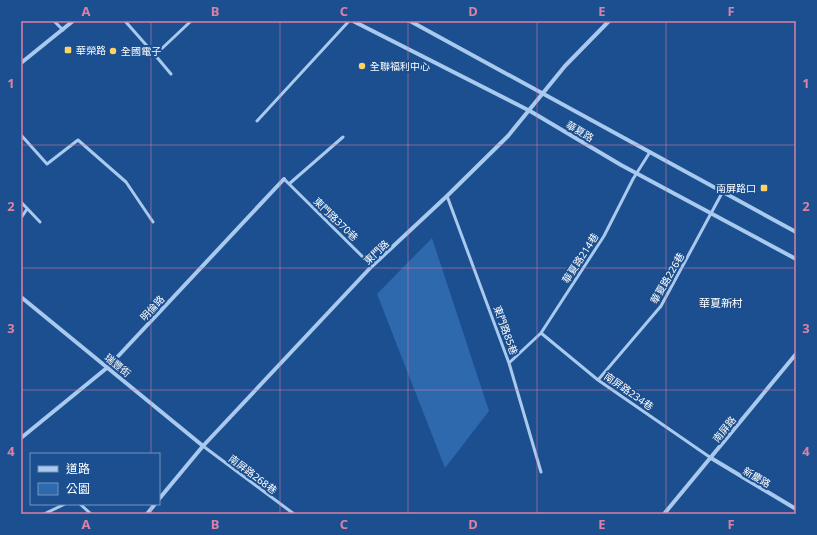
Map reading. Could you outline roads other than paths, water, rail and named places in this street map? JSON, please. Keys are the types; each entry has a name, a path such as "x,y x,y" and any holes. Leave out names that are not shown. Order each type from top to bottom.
{"street":[{"path":"21,63 73,21"},
{"name":"華夏路","path":"353,21 530,111 638,173 796,259"},
{"name":"華夏路","path":"410,21 722,193 796,232"},
{"name":"東門路","path":"160,498 203,446 372,266 447,196 508,136 530,111 565,66 609,21"},
{"name":"明倫路","path":"21,438 108,367 284,179"},
{"name":"瑞豐街","path":"21,297 203,446"},
{"name":"南屏路","path":"664,514 796,354"},
{"name":"新慶路","path":"711,458 796,509"},
{"path":"147,514 154,505"}],"lane":[{"path":"54,21 63,30"},
{"path":"125,21 171,74"},
{"path":"155,55 191,21"},
{"path":"257,121 349,21"},
{"path":"21,135 47,164 78,140 126,182 153,222"},
{"path":"289,184 343,137"},
{"name":"華夏路214巷","path":"509,363 541,333 604,236 650,152"},
{"name":"東門路370巷","path":"284,179 372,266"},
{"name":"華夏路226巷","path":"598,380 662,306 722,193"},
{"name":"東門路85巷","path":"447,196 509,363 541,472"},
{"path":"21,202 40,222"},
{"path":"21,218 27,209"},
{"name":"南屏路234巷","path":"541,333 598,380 711,458"},
{"name":"南屏路268巷","path":"203,446 294,514"},
{"path":"44,514 63,505"},
{"path":"81,505 91,514"}],"place":[{"name":"華榮路","path":"68,50"},
{"name":"全國電子","path":"113,51"},
{"name":"全聯福利中心","path":"362,66"},
{"name":"南屏路口","path":"764,188"}],"district":[{"name":"華夏新村","path":"721,302"}]}
